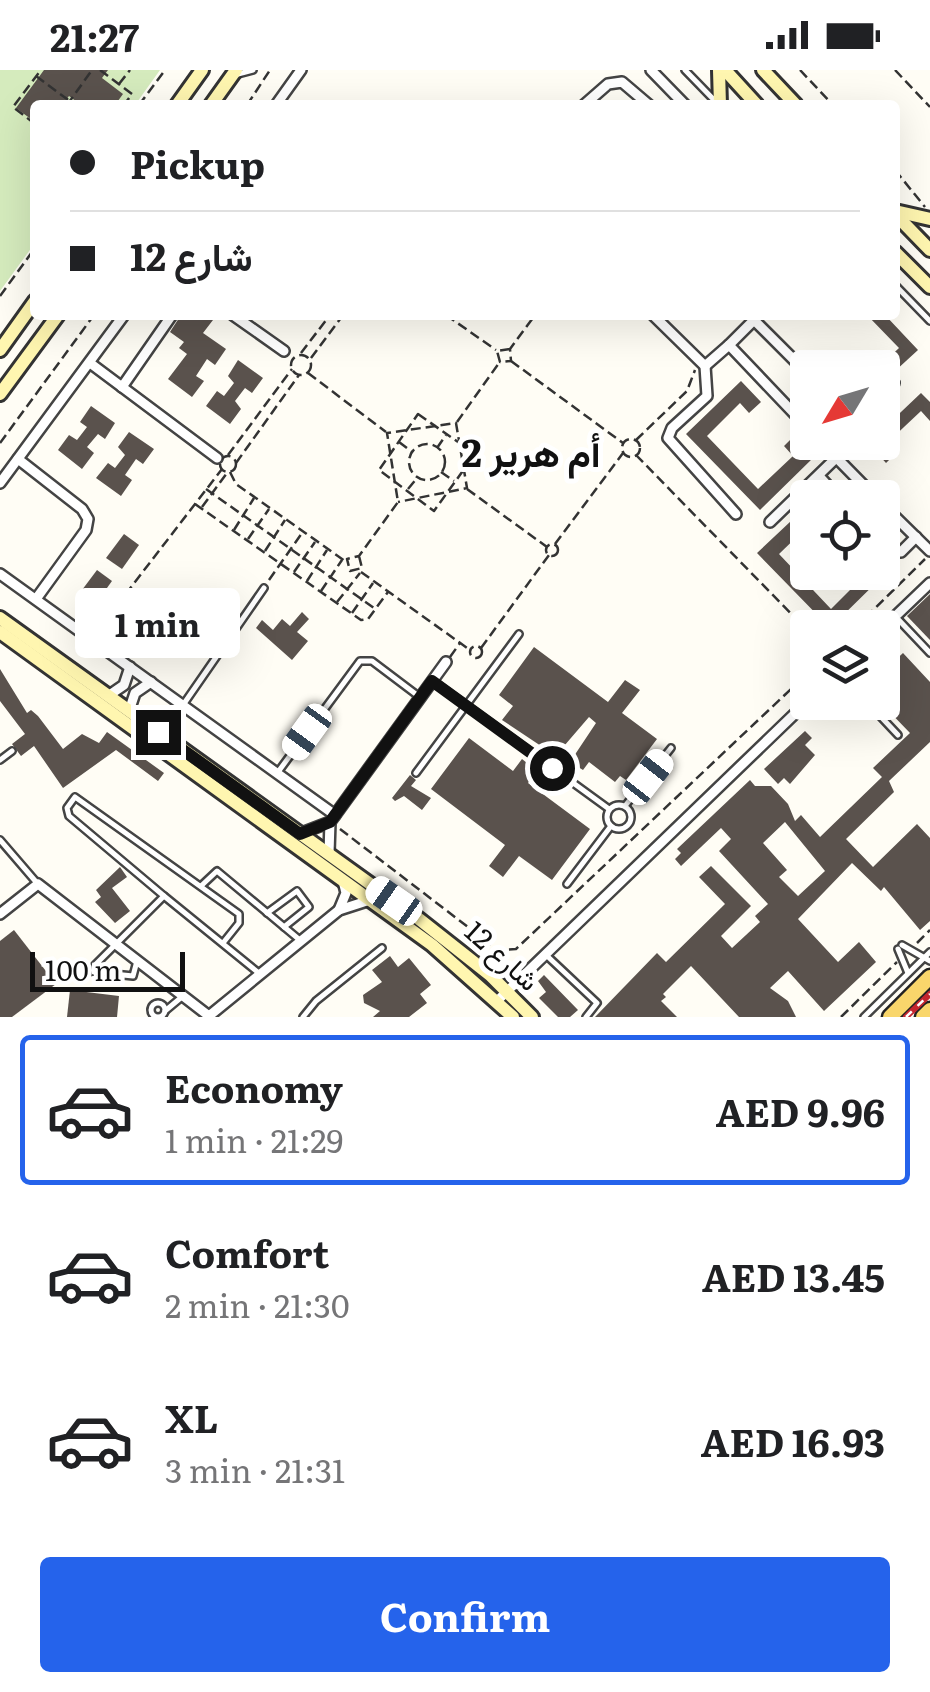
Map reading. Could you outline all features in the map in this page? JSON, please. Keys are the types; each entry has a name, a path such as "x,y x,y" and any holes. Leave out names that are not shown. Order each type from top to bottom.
{"main road":[{"path":"890,1017 930,977"},
{"path":"923,1017 930,1010"}],"street":[{"path":"190,78 202,70"},
{"path":"280,100 301,70"},
{"path":"651,70 680,100"},
{"path":"719,100 722,70"},
{"path":"722,70 753,100"},
{"path":"763,70 792,100"},
{"path":"774,70 793,100"},
{"path":"214,100 233,74"},
{"path":"590,100 608,84 622,82 643,100"},
{"path":"900,213 928,219"},
{"path":"900,217 928,245"},
{"path":"900,251 928,245"},
{"path":"908,266 928,245"},
{"path":"900,257 930,286"},
{"path":"0,350 30,308"},
{"path":"0,394 54,320"},
{"path":"0,483 120,320"},
{"path":"122,387 169,320"},
{"path":"240,320 284,352"},
{"path":"657,320 701,364 707,396 672,428 668,438 736,514"},
{"path":"701,364 755,320"},
{"path":"759,320 790,354"},
{"path":"729,345 790,409"},
{"path":"90,363 222,457"},
{"path":"18,460 82,510 88,519 86,530 36,599"},
{"path":"770,522 834,460"},
{"path":"838,460 858,480"},
{"path":"818,476 822,480"},
{"path":"900,521 930,553"},
{"path":"900,552 916,537"},
{"path":"0,574 184,704 333,818"},
{"path":"900,611 930,582"},
{"name":"شارع 12","path":"0,618 300,834 311,850 329,855 442,937 502,996 513,1017"},
{"name":"شارع 12","path":"0,632 311,850 343,881 532,1017"},
{"path":"300,834 333,818 446,662"},
{"path":"108,696 124,685 130,667"},
{"path":"130,711 135,693 151,682"},
{"path":"502,996 790,718"},
{"path":"329,855 333,818"},
{"path":"339,910 346,894 343,881"},
{"path":"0,914 38,884 211,1016 339,910 370,900"}],"lane":[{"path":"233,74 253,70"},
{"path":"686,70 714,100"},
{"path":"900,290 930,320"},
{"path":"184,704 264,588"},
{"path":"900,621 930,653"},
{"path":"416,773 519,634"},
{"path":"277,773 360,661 372,661 420,698"},
{"path":"432,681 609,809 625,806 671,748"},
{"path":"884,720 898,735"},
{"path":"0,760 12,751"},
{"path":"223,943 241,919 81,798 74,798 66,808 69,816 260,974"},
{"path":"610,826 622,828 629,824 630,812 625,806"},
{"path":"566,884 610,826 609,809"},
{"path":"0,840 38,884"},
{"path":"200,886 217,872 301,941"},
{"path":"268,914 297,891 309,907 284,928"},
{"path":"137,960 133,976 96,974 95,966 119,946 164,896"},
{"path":"900,947 906,954 926,960"},
{"path":"304,1017 316,1001 382,948"},
{"path":"864,1017 930,952"},
{"path":"546,954 597,1003 586,1017"},
{"path":"906,954 908,974"},
{"path":"164,1011 183,996"}],"path":[{"path":"30,120 13,107 40,70"},
{"path":"70,100 92,70"},
{"path":"100,70 132,94 128,100"},
{"path":"119,84 130,70"},
{"path":"143,100 165,70"},
{"path":"250,100 270,70"},
{"path":"800,70 829,100"},
{"path":"895,70 930,107"},
{"path":"36,76 64,100"},
{"path":"900,175 924,201 928,219"},
{"path":"0,296 30,255"},
{"path":"0,443 90,320"},
{"path":"90,639 222,469 222,457 292,369 293,358 326,320"},
{"path":"308,373 310,360 339,320"},
{"path":"453,320 498,351 510,349"},
{"path":"511,362 510,349 531,320"},
{"path":"498,351 500,362 456,422 467,488 547,547 549,555"},
{"path":"300,354 310,360"},
{"path":"500,362 511,362 622,444 623,452 555,544 547,547"},
{"path":"622,444 636,440 686,391 701,364"},
{"path":"292,369 299,375"},
{"path":"202,508 299,375 308,373 387,433 398,502"},
{"path":"418,414 475,454 434,511 379,470 406,430 418,414"},
{"path":"387,433 456,422"},
{"path":"438,448 447,434"},
{"path":"636,440 640,448 636,455"},
{"path":"399,442 413,453"},
{"path":"432,443 444,453 437,478 423,481 411,472 409,460 413,453 432,443"},
{"path":"623,452 636,455 790,613"},
{"path":"222,457 236,463"},
{"path":"222,469 254,498 344,561 350,571 360,571 479,658 481,648 549,555 557,554 555,544"},
{"path":"441,472 455,482"},
{"path":"407,490 418,477"},
{"path":"320,592 344,561 358,556 398,502 445,496 467,488"},
{"path":"206,489 375,609"},
{"path":"233,531 254,498"},
{"path":"195,504 364,621 388,592"},
{"path":"247,540 269,508"},
{"path":"264,552 285,520"},
{"path":"264,588 302,532"},
{"path":"293,573 316,541"},
{"path":"306,582 328,550"},
{"path":"872,610 930,553"},
{"path":"336,604 360,571 362,562 358,556"},
{"path":"351,614 374,582"},
{"path":"446,662 460,643"},
{"path":"470,650 474,646 481,648"},
{"path":"333,818 498,950 516,949 790,690"},
{"path":"840,1017 930,930"}],"green space":[{"path":"0,70 160,70 139,100 30,100 30,250 0,291"}],"building":[{"path":"44,70 108,70 102,78 123,94 119,100 74,100 69,96 66,100 30,100 30,118 16,108"},
{"path":"178,320 213,320 203,333 226,349 215,365 207,359 196,376 204,381 192,397 168,379 187,354 179,348 184,342 170,332"},
{"path":"872,320 890,320 918,350 900,366 900,350"},
{"path":"238,360 263,378 252,393 245,388 235,401 241,409 230,424 206,406 217,391 224,396 234,383 228,376"},
{"path":"741,381 761,402 749,413 740,403 707,436 758,489 790,459 811,460 760,510 686,434"},
{"path":"921,393 930,402 930,421 921,411 900,431 900,413"},
{"path":"91,406 115,423 105,439 98,434 87,447 94,453 82,469 58,450 69,435 77,440 87,427 80,422"},
{"path":"129,432 154,449 143,464 136,459 125,475 132,480 121,496 96,478 108,463 115,468 125,455 118,447"},
{"path":"790,522 790,543 779,554 790,566 790,587 757,553"},
{"path":"124,534 139,545 122,569 106,558"},
{"path":"97,570 112,581 94,606 79,594"},
{"path":"793,590 813,590 831,609 850,590 869,590 848,610 812,610"},
{"path":"930,594 930,640 907,616"},
{"path":"302,612 309,619 297,632 308,641 292,660 256,628 262,620 273,630 282,619 290,626"},
{"path":"534,647 608,702 625,680 640,690 622,713 657,739 626,780 620,776 615,782 589,762 583,770 570,762 596,723 589,717 552,760 541,746 502,720 513,706 499,695"},
{"path":"903,653 930,682 930,742 889,781 894,792 846,839 873,867 917,824 930,838 930,921 920,930 884,887 881,891 852,863 798,919 838,962 859,942 876,962 824,1011 788,971 770,988 788,1001 796,1017 739,1017 691,966 663,994 666,997 661,1001 677,1017 595,1017 657,953 666,962 725,904 699,877 711,866 751,906 721,936 732,948 760,922 755,916 768,904 719,851 731,839 721,828 681,866 675,859 681,853 677,849 750,780 755,786 771,786 788,804 795,821 801,815 820,837 882,777 873,768 910,733 897,720","holes":["785,822 825,871 798,896 779,877 787,870 763,843"]},
{"path":"0,669 27,713 31,710 38,716 63,749 82,734 99,743 107,732 164,773 158,781 116,750 63,788 34,746 21,756 12,744 25,734 0,701"},
{"path":"805,731 812,738 805,745 815,755 790,784 784,778 778,784 764,769"},
{"path":"469,738 513,771 522,759 537,771 528,783 590,829 552,880 519,856 503,877 489,866 505,845 431,789"},
{"path":"410,775 416,780 411,786 431,798 422,810 404,796 395,801 392,798"},
{"path":"120,867 127,877 112,888 130,911 115,923 95,902 101,897 96,890"},
{"path":"14,930 56,984 12,1017 0,1017 0,941"},
{"path":"390,956 398,967 409,958 431,985 420,994 427,1003 409,1017 373,1017 380,1011 364,1003 363,995 382,982 372,970"},
{"path":"544,975 578,1010 570,1017 558,1017 539,998 546,992 538,981"},
{"path":"70,990 119,996 117,1017 67,1017"}],"railway":[{"path":"906,1017 930,994"}],"district":[{"name":"أم هرير 2","path":"531,454"}],"route":[{"path":"158,732 300,834 330,822 432,681 552,768"}]}
